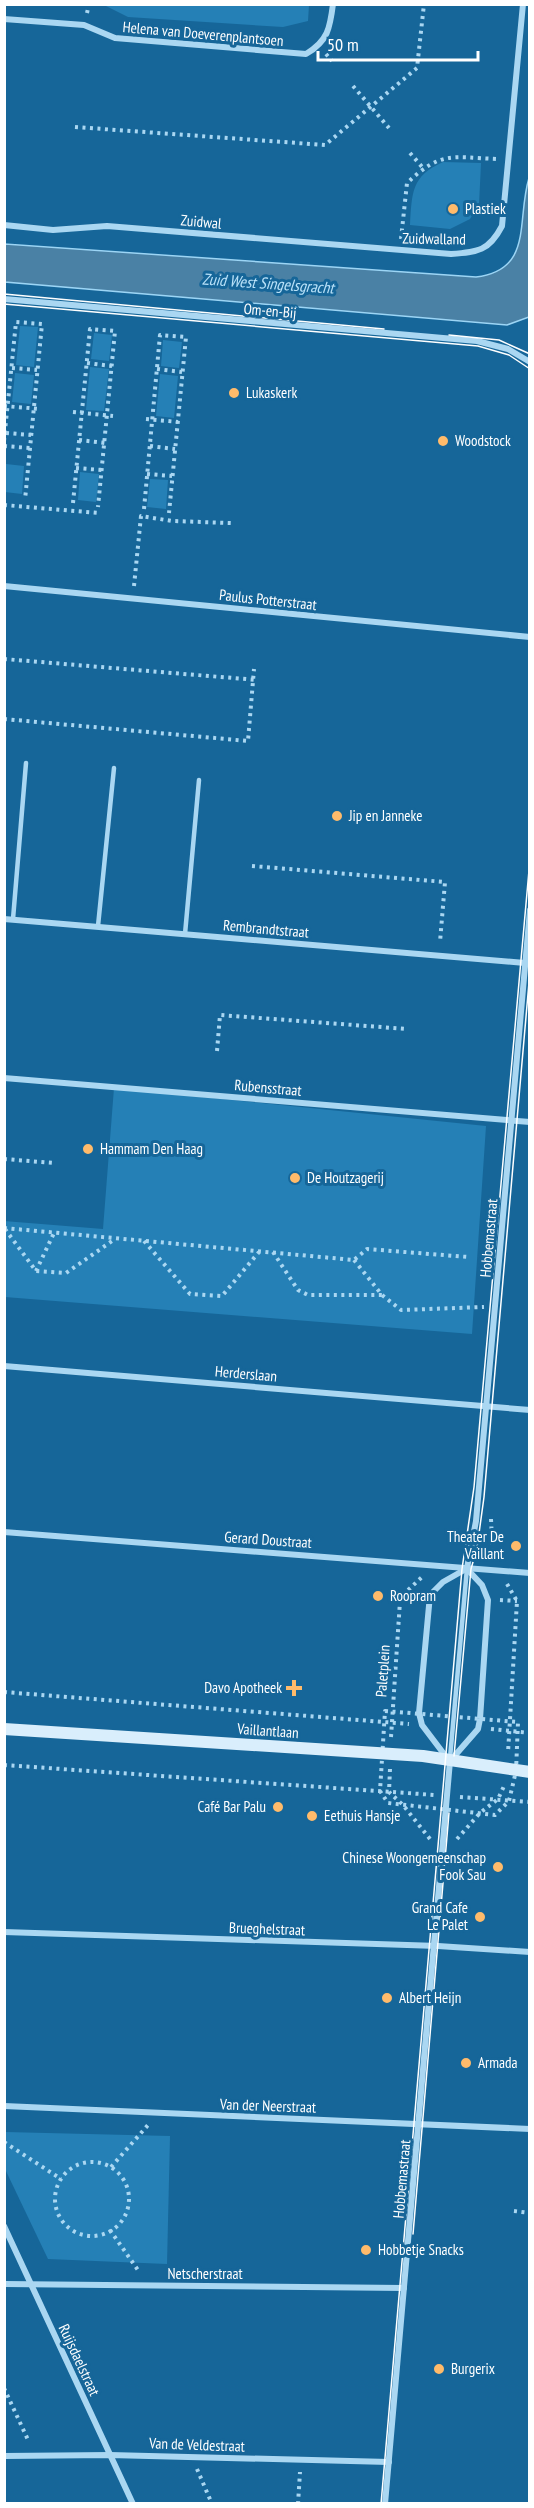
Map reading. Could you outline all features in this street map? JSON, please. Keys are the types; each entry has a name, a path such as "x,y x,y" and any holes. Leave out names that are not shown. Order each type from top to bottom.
{"main road":[{"name":"Vaillantlaan","path":"4,1729 390,1754 530,1772"}],"street":[{"name":"Helena van Doeverenplantsoen","path":"4,19 84,25 115,39 306,54 320,46 329,31 333,4"},
{"path":"510,159 523,4"},
{"name":"Zuidwalland","path":"398,250 451,254 469,253 486,248 495,239 502,226 510,159"},
{"name":"Zuidwal","path":"4,225 53,230 107,226 398,250"},
{"name":"Om-en-Bij","path":"4,299 477,341 508,349 530,362"},
{"name":"Paulus Potterstraat","path":"4,586 530,637"},
{"name":"Hobbemastraat","path":"467,1568 476,1521 530,910"},
{"name":"Rembrandtstraat","path":"4,919 525,963"},
{"name":"Rubensstraat","path":"4,1078 530,1122"},
{"name":"Herderslaan","path":"4,1366 530,1410"},
{"name":"Gerard Doustraat","path":"4,1532 530,1573"},
{"path":"467,1568 482,1585 488,1600 478,1729 450,1761 422,1725 419,1713 430,1595 442,1582 467,1568"},
{"name":"Hobbemastraat","path":"385,2504 450,1761"},
{"name":"Brueghelstraat","path":"4,1932 433,1946 530,1952"},
{"name":"Van der Neerstraat","path":"4,2106 530,2129"},
{"name":"Ruijsdaelstraat","path":"4,2226 133,2504"},
{"name":"Netscherstraat","path":"4,2284 404,2288"},
{"name":"Van de Veldestraat","path":"4,2457 110,2455 389,2462"}],"lane":[{"path":"14,919 26,763"},
{"path":"98,927 114,768"},
{"path":"185,934 199,780"},
{"path":"450,1761 467,1568"}],"path":[{"path":"75,127 325,145 417,68 424,4"},
{"path":"353,86 389,128"},
{"path":"410,153 423,168"},
{"path":"398,250 406,183 423,168 443,157 510,159"},
{"path":"25,500 42,324 16,321 4,444 30,448"},
{"path":"73,503 90,329 115,331 98,507"},
{"path":"144,509 160,334 186,337 169,513"},
{"path":"87,363 112,366"},
{"path":"12,368 37,370"},
{"path":"157,369 182,372"},
{"path":"6,406 40,409"},
{"path":"73,412 113,416"},
{"path":"146,419 177,422"},
{"path":"6,433 31,435"},
{"path":"79,440 105,443"},
{"path":"150,446 175,448"},
{"path":"76,468 102,470"},
{"path":"147,474 172,476"},
{"path":"4,505 99,513"},
{"path":"132,599 141,516 172,521 231,524"},
{"path":"4,659 255,680"},
{"path":"4,719 248,741 255,680 254,669"},
{"path":"252,866 445,882 439,955"},
{"path":"217,1051 220,1015 407,1029"},
{"path":"4,1159 54,1163"},
{"path":"116,1238 66,1273 36,1271 4,1228 273,1252 354,1260 382,1295 401,1310 496,1306"},
{"path":"36,1271 54,1233"},
{"path":"144,1241 190,1294 222,1296 259,1251"},
{"path":"354,1260 367,1249 468,1257"},
{"path":"273,1252 298,1290 308,1295 382,1295"},
{"name":"Paletplein","path":"389,1792 400,1601 406,1592 434,1565"},
{"path":"389,1792 403,1804 441,1856 480,1813 498,1799 503,1790 508,1770 517,1601 500,1571"},
{"name":"Vaillantlaan","path":"4,1692 422,1725"},
{"path":"478,1729 530,1732"},
{"path":"4,1765 530,1802"},
{"path":"111,2167 159,2113"},
{"path":"4,2142 61,2179"},
{"path":"93,2162 111,2167 126,2185 129,2196 128,2207 123,2217 110,2230 96,2236 86,2235 67,2226 60,2218 55,2199 61,2179 66,2172 84,2163 93,2162"},
{"path":"514,2211 530,2213"},
{"path":"110,2230 150,2286"},
{"path":"4,2388 35,2457"},
{"path":"192,2457 212,2504"},
{"path":"298,2504 301,2460"}],"shaded area":[{"path":"104,5 309,5 308,21 283,27 128,17"},
{"path":"443,162 481,163 479,205 470,219 450,229 410,225 415,187 425,173"},
{"path":"20,326 38,327 34,367 16,365"},
{"path":"94,333 112,335 109,361 91,359"},
{"path":"163,340 182,342 179,368 161,366"},
{"path":"90,367 109,369 104,411 86,410"},
{"path":"15,373 34,375 31,404 12,402"},
{"path":"160,374 178,376 174,418 156,416"},
{"path":"6,464 24,466 22,494 5,492"},
{"path":"80,472 99,474 96,502 78,500"},
{"path":"150,479 168,480 166,509 147,507"},
{"name":"De Houtzagerij","path":"114,1088 486,1126 472,1334 5,1297 4,1221 103,1229"},
{"path":"5,2132 170,2136 167,2264 48,2259 5,2169"}],"water":[{"name":"Zuid West Singelsgracht","path":"529,178 529,317 507,325 5,282 5,244 476,277 494,272 507,264 515,254 522,226"}],"tram line":[{"path":"4,294 384,329"},
{"path":"4,304 478,346 509,355 530,369"},
{"path":"449,335 499,340 530,354"},
{"path":"381,2504 462,1569 474,1487 530,859"},
{"path":"454,1756 471,1569 477,1548 484,1497 530,971"},
{"path":"413,2234 449,1813"}],"place":[{"name":"Plastiek","path":"453,209"},
{"name":"Lukaskerk","path":"234,393"},
{"name":"Woodstock","path":"443,441"},
{"name":"Jip en Janneke","path":"337,816"},
{"name":"Hammam Den Haag","path":"88,1149"},
{"name":"De Houtzagerij","path":"295,1178"},
{"name":"Theater De Vaillant","path":"516,1546"},
{"name":"Roopram","path":"378,1596"},
{"name":"Davo Apotheek","path":"294,1688"},
{"name":"Café Bar Palu","path":"278,1807"},
{"name":"Eethuis Hansje","path":"312,1816"},
{"name":"Chinese Woongemeenschap Fook Sau","path":"498,1867"},
{"name":"Grand Cafe Le Palet","path":"480,1917"},
{"name":"Albert Heijn","path":"387,1998"},
{"name":"Armada","path":"466,2063"},
{"name":"Hobbetje Snacks","path":"366,2250"},
{"name":"Burgerix","path":"439,2369"}]}
